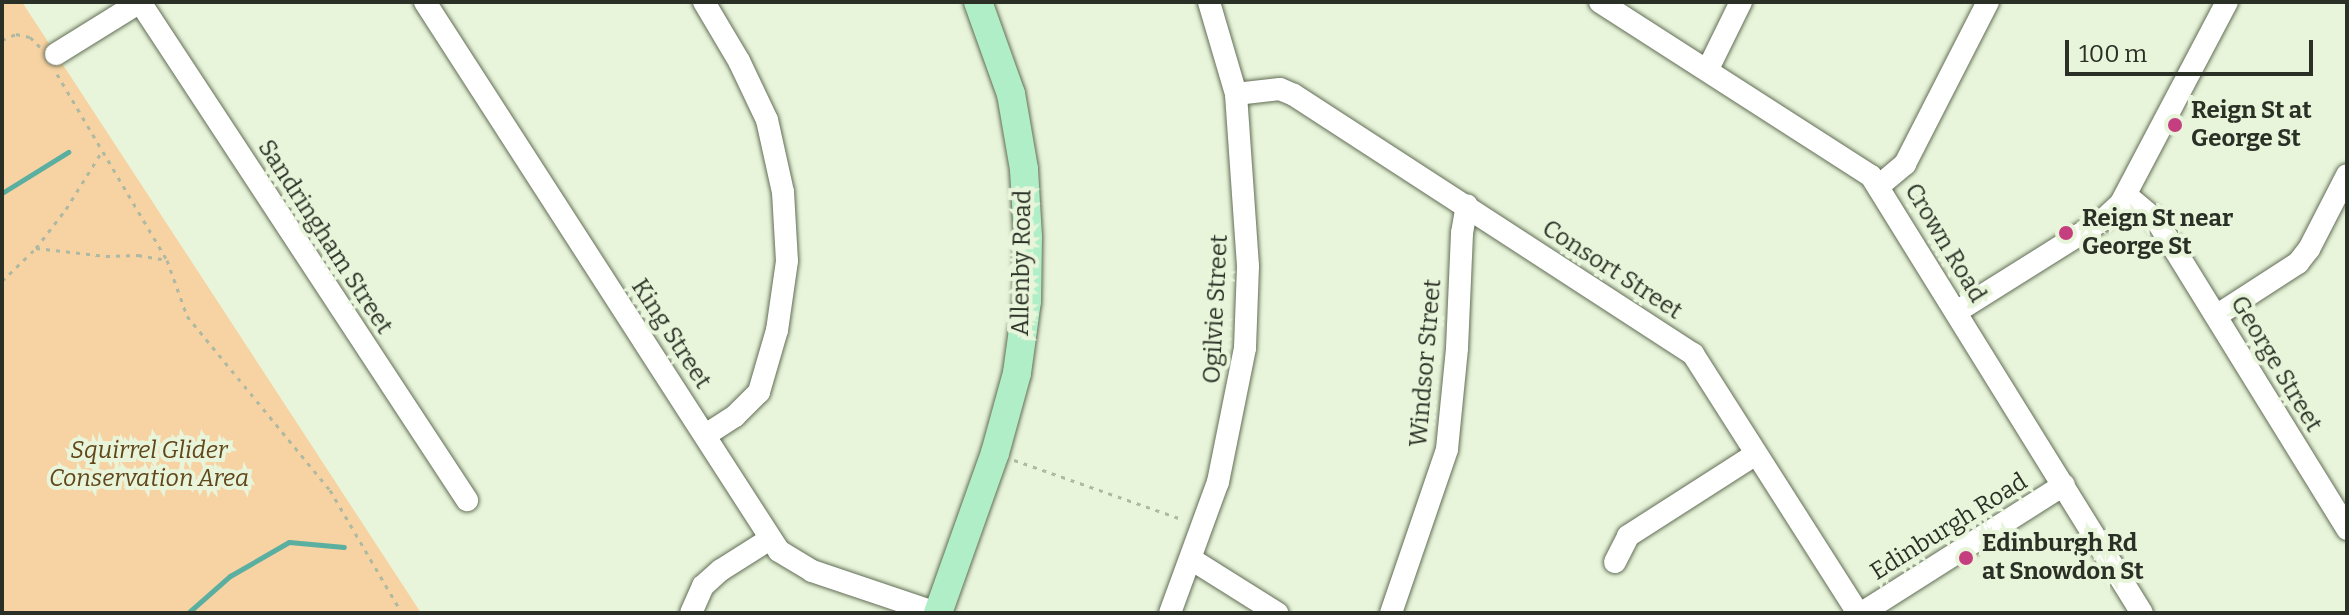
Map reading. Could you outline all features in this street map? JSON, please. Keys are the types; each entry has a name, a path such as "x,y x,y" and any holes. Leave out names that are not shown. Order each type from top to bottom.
{"main road":[{"name":"Allenby Road","path":"937,613 995,453 1017,373 1027,301 1028,237 1024,169 1011,94 978,2"}],"street":[{"path":"53,62 140,2"},
{"name":"Sandringham Street","path":"140,2 467,500"},
{"name":"King Street","path":"425,2 779,551 812,571 937,613"},
{"path":"704,2 739,61 767,120 783,192 787,261 777,330 759,392 735,416 706,435"},
{"name":"Ogilvie Street","path":"1170,613 1218,482 1245,348 1248,252 1236,94 1209,2"},
{"name":"Crown Road","path":"1600,2 1857,164 1880,185 2142,613"},
{"path":"1708,69 1741,2"},
{"path":"1880,185 1905,164 1988,2"},
{"path":"1956,312 2104,219 2126,195 2227,2"},
{"name":"Consort Street","path":"1236,94 1280,89 1294,95 1693,354 1860,613"},
{"path":"2216,316 2298,263 2309,249 2347,175"},
{"name":"George Street","path":"2126,195 2152,213 2343,515"},
{"name":"Windsor Street","path":"1391,613 1447,449 1457,348 1462,233 1467,205"},
{"path":"1615,562 1628,536 1756,454"},
{"name":"Edinburgh Road","path":"1860,613 2064,485"},
{"path":"691,613 703,586 721,570 770,539"},
{"path":"1191,559 1277,613"}],"path":[{"path":"2,40 16,34 30,37 53,62 101,153 167,260 187,316 330,490 402,613"},
{"path":"2,281 36,248 66,209 101,153"},
{"path":"1903,196 1918,196"},
{"path":"36,248 167,260"},
{"path":"995,453 1201,526"}],"green space":[{"name":"Squirrel Glider Conservation Area","path":"2,2 22,2 421,613 2,613"}],"waterway":[{"path":"2,193 68,152"},
{"path":"188,613 230,576 289,542 344,547"}],"place":[{"name":"Reign St at George St","path":"2175,125"},
{"name":"Reign St near George St","path":"2066,233"},
{"name":"Edinburgh Rd at Snowdon St","path":"1966,558"}]}
